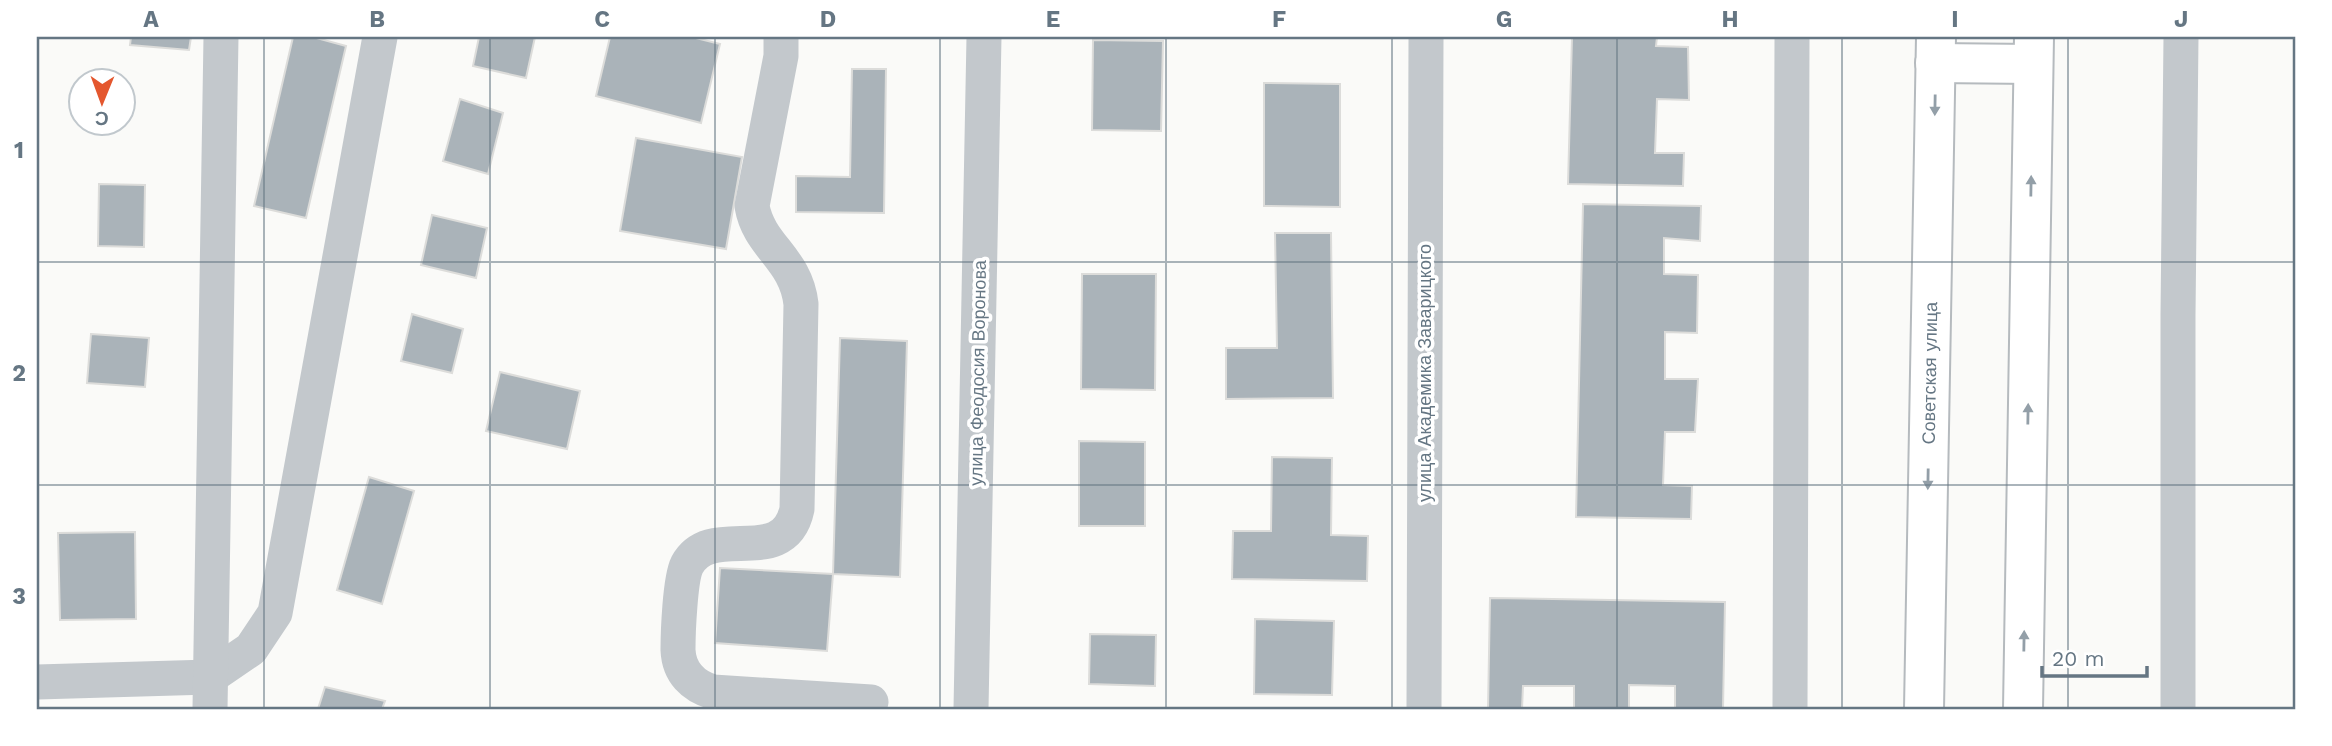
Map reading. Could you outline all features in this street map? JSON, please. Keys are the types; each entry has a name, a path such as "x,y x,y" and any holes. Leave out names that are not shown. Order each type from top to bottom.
{"main road":[{"path":"1936,50 2034,51 2023,709"},
{"name":"Советская улица","path":"1924,709 1936,50"}],"street":[{"path":"210,693 220,37"},
{"path":"210,693 251,649 275,612 380,37"},
{"path":"781,37 781,56 752,206 758,228 793,273 800,288 797,509 794,522 786,533 775,540 706,547 695,555 686,566 683,580 678,652 680,666 688,678 699,687 713,692 871,702"},
{"name":"улица Феодосия Воронова","path":"971,709 984,37"},
{"name":"улица Академика Заварицкого","path":"1424,709 1426,37"},
{"path":"1790,709 1792,37"},
{"path":"2178,709 2178,315 2182,37"},
{"path":"37,682 210,693"}],"building":[{"path":"131,37 191,37 189,50 130,45"},
{"path":"293,37 313,37 346,46 306,218 254,206"},
{"path":"479,37 535,37 526,78 473,66"},
{"path":"610,37 692,37 720,44 701,123 596,96"},
{"path":"1572,37 1657,37 1656,46 1688,47 1689,100 1657,99 1655,153 1684,153 1683,186 1568,184"},
{"path":"1093,40 1163,41 1161,131 1092,130"},
{"path":"852,69 886,69 884,213 796,212 796,176 850,177"},
{"path":"1264,83 1340,84 1340,207 1264,206"},
{"path":"460,99 503,113 488,174 443,161"},
{"path":"636,138 742,157 726,249 620,231"},
{"path":"99,184 145,185 144,247 98,246"},
{"path":"1583,204 1701,206 1700,241 1664,238 1664,274 1698,275 1697,333 1665,332 1665,379 1698,379 1695,432 1665,432 1663,485 1692,486 1691,519 1576,517"},
{"path":"432,215 487,228 476,278 421,265"},
{"path":"1275,233 1331,233 1333,398 1226,399 1226,348 1277,348"},
{"path":"1082,274 1156,274 1155,390 1081,389"},
{"path":"412,314 463,329 452,373 401,361"},
{"path":"91,334 149,338 145,387 87,383"},
{"path":"840,338 907,341 900,577 833,574"},
{"path":"500,372 580,391 567,449 486,431"},
{"path":"1079,441 1145,442 1145,526 1079,526"},
{"path":"1272,457 1332,458 1331,535 1368,536 1367,581 1232,579 1233,531 1271,531"},
{"path":"369,477 414,491 382,604 337,590"},
{"path":"135,532 136,619 60,620 58,533"},
{"path":"720,568 833,574 827,651 715,643"},
{"path":"1490,598 1725,602 1723,709 1675,709 1675,686 1629,685 1629,709 1574,709 1574,686 1523,686 1522,709 1488,709"},
{"path":"1255,619 1334,621 1332,695 1254,694"},
{"path":"1090,634 1156,635 1155,686 1089,684"},
{"path":"325,687 385,701 382,709 318,709"}]}
